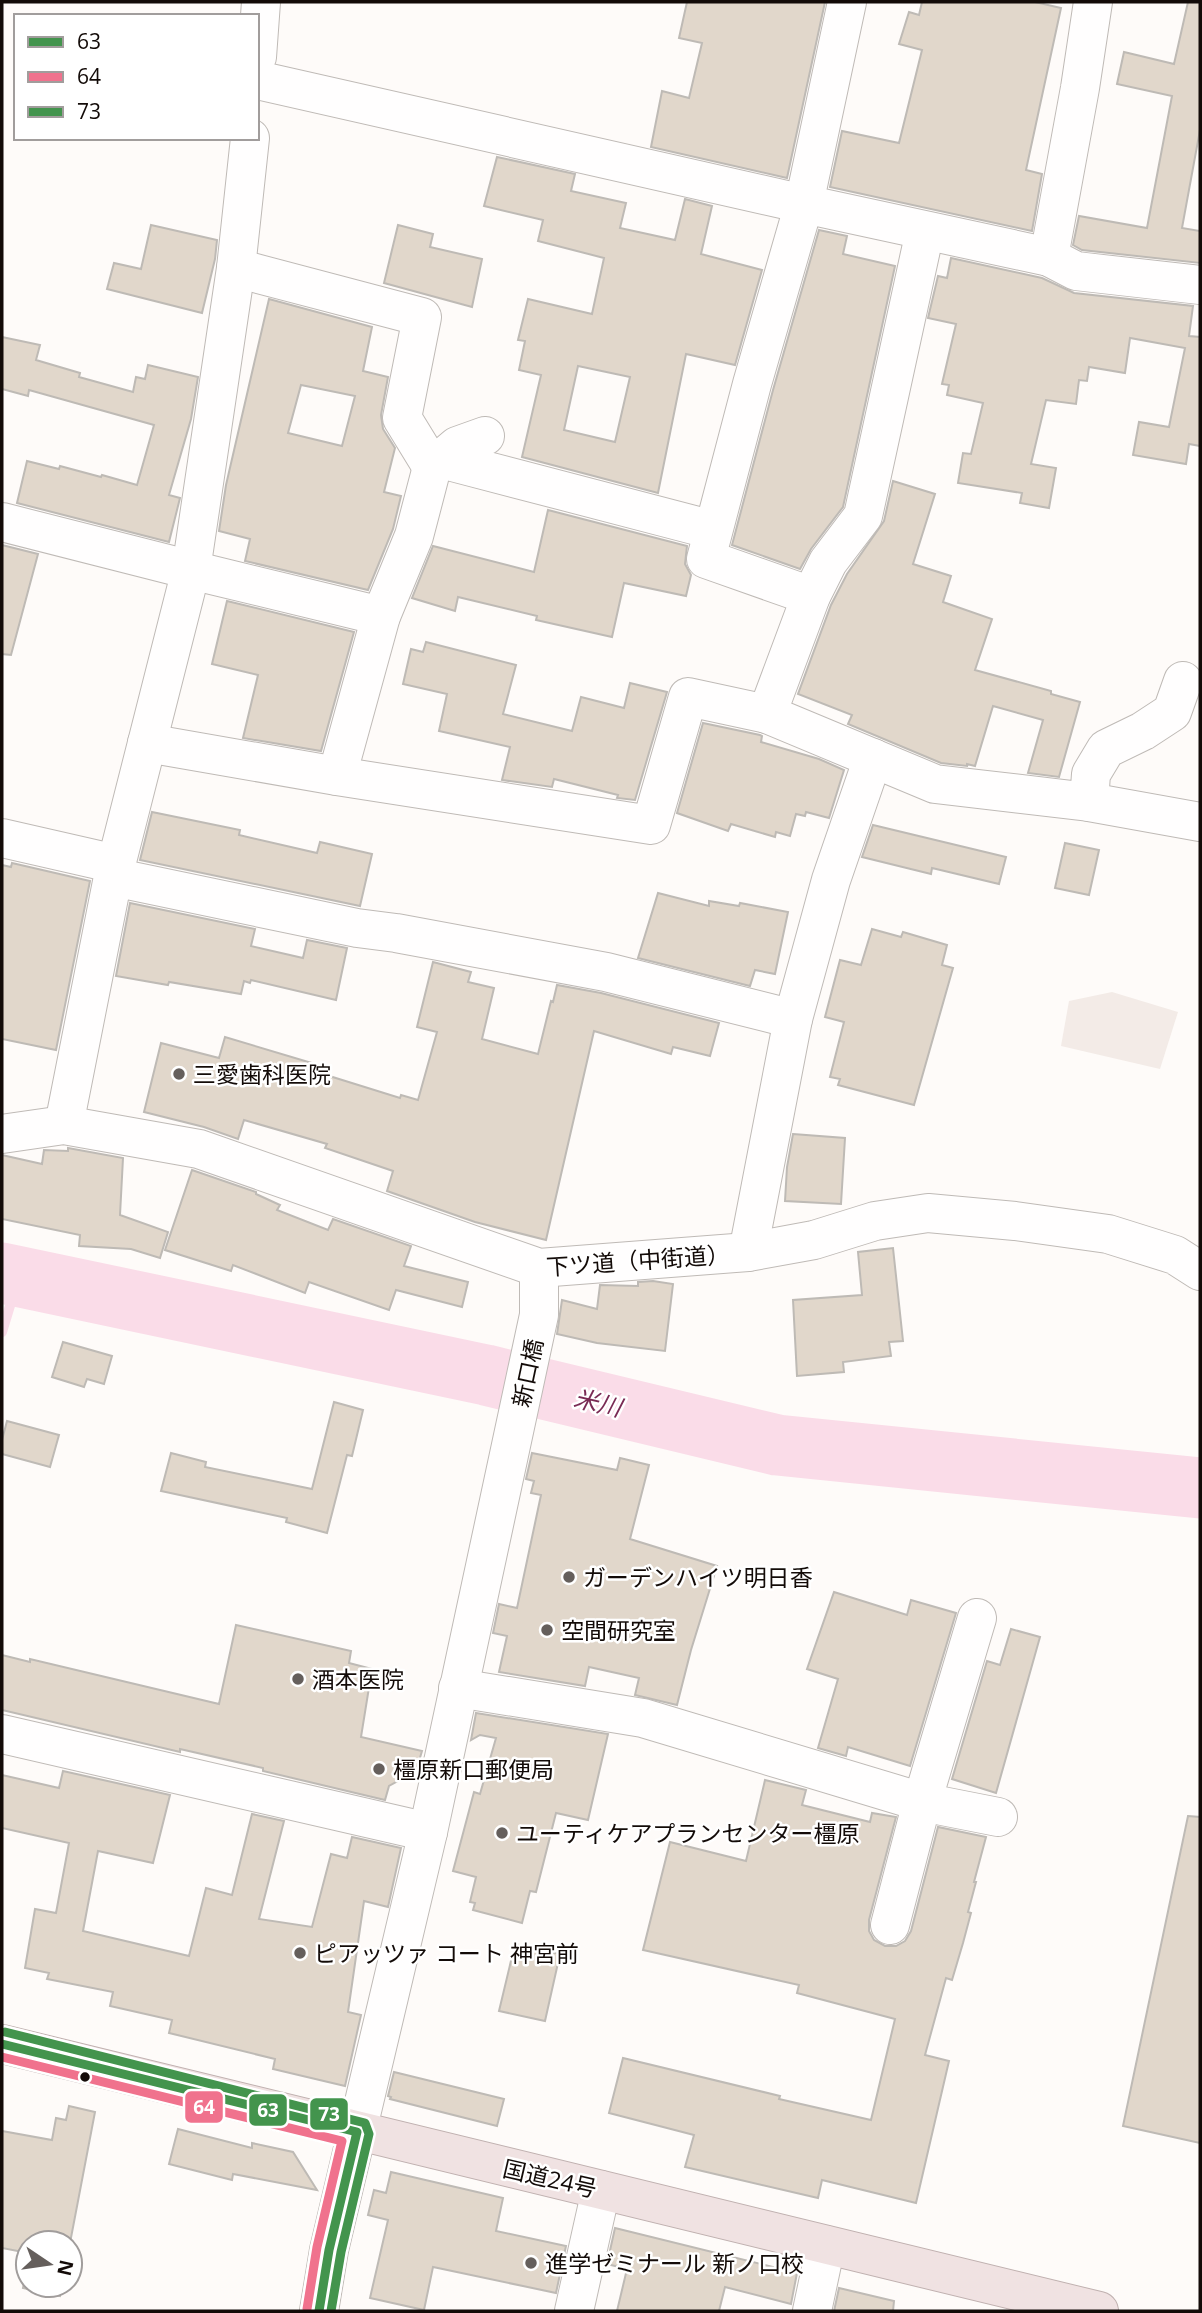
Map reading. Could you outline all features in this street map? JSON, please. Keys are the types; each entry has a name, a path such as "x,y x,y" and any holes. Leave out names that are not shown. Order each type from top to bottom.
{"highway":[{"name":"国道24号","path":"2,2044 1099,2311"}],"street":[{"path":"259,30 261,2"},
{"path":"811,596 706,559 752,384 804,204 847,2"},
{"path":"1049,257 1093,2"},
{"path":"259,80 1049,257 1076,271 1200,285"},
{"path":"64,1125 115,871 191,570 236,268 250,140"},
{"path":"768,714 811,596 828,562 863,516 925,231"},
{"path":"236,268 422,317 402,418 437,463 713,530"},
{"path":"337,776 380,616 414,536 437,463 457,446 485,436"},
{"path":"2,522 380,616"},
{"path":"1089,802 1091,774 1106,749 1172,712 1183,681"},
{"path":"147,743 651,825 688,697 768,714 934,784 1089,802 1200,822"},
{"path":"748,1252 793,1020 831,880 873,758"},
{"path":"2,838 115,871 357,928 606,972 793,1020"},
{"name":"下ツ道（中街道）","path":"2,1134 64,1125 199,1149 539,1268 748,1252 814,1240 875,1221 928,1213 1108,1234 1175,1255 1200,1271"},
{"name":"新口橋","path":"319,2311 329,2250 428,1832 539,1315 539,1268"},
{"path":"890,1925 922,1802 977,1618"},
{"path":"457,1688 643,1718 922,1802 998,1817"},
{"path":"2,1734 428,1832"},
{"path":"574,2311 601,2190"},
{"path":"813,2311 826,2245"}],"shaded area":[{"path":"1112,992 1178,1012 1160,1069 1061,1046 1069,1001"}],"building":[{"path":"687,2 825,2 787,178 651,147 662,91 689,98 702,43 679,38"},
{"path":"922,2 1035,2 1061,8 1026,170 1042,174 1032,231 830,187 842,131 899,143 922,50 899,44 909,12 919,15"},
{"path":"1188,2 1200,2 1200,130 1182,228 1200,231 1200,263 1082,250 1073,245 1079,216 1147,228 1172,96 1117,84 1124,52 1174,64"},
{"path":"497,157 575,174 571,191 626,203 620,228 675,240 685,199 712,206 701,254 762,270 735,365 686,354 658,493 522,457 541,375 519,370 525,341 518,340 528,299 592,314 604,258 538,241 543,220 484,206","holes":["578,366 630,377 615,442 564,430"]},
{"path":"151,225 217,240 202,313 107,289 114,263 141,269"},
{"path":"398,225 433,234 430,247 482,259 472,307 384,283"},
{"path":"819,230 847,236 843,254 895,266 843,507 811,549 800,569 732,545"},
{"path":"951,258 1042,278 1074,293 1193,306 1189,336 1200,337 1200,446 1189,444 1186,464 1133,455 1139,422 1169,427 1185,348 1130,338 1125,373 1089,367 1087,381 1079,380 1076,404 1046,400 1031,464 1056,468 1049,508 1020,503 1022,493 958,483 963,453 971,454 983,403 947,395 949,385 942,384 956,324 928,318 938,276 947,278"},
{"path":"269,299 372,327 363,371 388,377 381,415 383,429 395,448 384,492 401,496 393,529 368,590 245,561 250,539 219,531 226,485","holes":["301,385 355,396 342,446 288,433"]},
{"path":"2,337 40,345 36,360 80,373 79,377 133,392 136,377 145,379 148,365 198,377 191,419 169,495 180,498 169,542 17,503 27,461 101,477 102,475 137,485 154,425 29,390 28,396 2,389"},
{"path":"893,481 935,494 913,564 951,576 943,602 992,619 975,670 1080,702 1059,777 1028,773 1043,720 993,706 975,766 967,766 941,763 848,724 852,715 798,694 831,605 847,574 884,521"},
{"path":"548,510 687,546 685,564 691,575 686,596 624,583 612,637 536,620 537,616 458,597 455,611 412,598 433,546 534,572"},
{"path":"2,545 38,554 11,655 2,654"},
{"path":"227,601 354,632 321,751 243,738 258,675 212,664"},
{"path":"426,642 516,665 503,714 572,731 581,697 624,708 630,683 667,692 635,800 617,798 618,795 554,779 552,787 502,780 510,747 439,731 447,694 403,684 411,649 423,652"},
{"path":"703,723 760,735 761,742 819,759 844,770 829,818 806,812 805,816 796,814 790,836 776,832 775,837 731,824 728,831 677,813"},
{"path":"152,812 240,830 239,835 317,853 320,842 372,854 360,906 140,860"},
{"path":"873,825 1006,857 999,884 932,868 931,874 862,857"},
{"path":"1065,843 1099,850 1089,895 1055,888"},
{"path":"12,863 90,881 56,1050 2,1039 2,865 11,867"},
{"path":"658,893 709,906 709,901 739,906 740,903 788,912 775,974 755,970 750,986 638,958"},
{"path":"130,903 255,929 251,946 303,958 307,940 347,948 336,1000 251,980 250,983 244,981 241,994 116,976"},
{"path":"872,929 901,937 903,932 947,945 942,965 953,968 914,1105 838,1085 840,1079 830,1077 844,1022 825,1017 840,960 861,965"},
{"path":"433,962 471,972 468,982 494,988 482,1039 538,1054 557,985 601,993 719,1023 710,1056 673,1047 671,1054 594,1031 546,1240 475,1222 387,1191 393,1171 325,1148 327,1144 244,1120 238,1139 204,1127 144,1112 161,1043 219,1058 225,1037 325,1067 323,1074 400,1098 401,1095 418,1100 437,1032 417,1027"},
{"path":"793,1134 845,1138 841,1204 785,1201"},
{"path":"68,1148 123,1158 120,1215 168,1232 160,1258 131,1249 79,1246 80,1235 2,1219 2,1155 42,1164 44,1150 68,1151"},
{"path":"192,1170 256,1192 280,1205 277,1210 328,1230 333,1219 411,1246 404,1266 468,1282 462,1307 396,1290 389,1310 309,1282 305,1293 233,1265 231,1271 165,1250"},
{"path":"893,1248 903,1341 889,1342 891,1356 843,1362 844,1372 797,1376 793,1300 862,1295 858,1252"},
{"path":"638,1282 673,1284 665,1351 597,1343 557,1334 562,1300 597,1309 600,1285 638,1286"},
{"path":"63,1342 112,1356 104,1384 87,1379 84,1387 52,1377"},
{"path":"334,1402 363,1410 352,1456 347,1455 327,1533 286,1522 287,1518 161,1491 171,1453 206,1462 205,1467 312,1489"},
{"path":"7,1421 59,1435 50,1467 2,1454"},
{"path":"532,1453 617,1470 620,1458 649,1465 630,1539 717,1566 677,1705 635,1695 639,1678 589,1667 585,1686 499,1672 507,1636 493,1633 499,1604 517,1608 541,1495 531,1493 534,1481 526,1479"},
{"path":"834,1592 907,1615 911,1600 956,1613 910,1766 848,1747 846,1756 818,1748 838,1679 807,1669"},
{"path":"236,1625 351,1651 349,1663 372,1669 361,1737 422,1751 416,1771 389,1786 385,1800 263,1771 263,1768 180,1749 180,1752 2,1710 2,1655 30,1662 30,1659 219,1704"},
{"path":"1011,1629 1040,1637 996,1793 952,1779 987,1661 1000,1665"},
{"path":"476,1713 608,1734 588,1820 556,1813 536,1892 530,1891 522,1923 473,1910 475,1903 470,1902 476,1877 453,1871 474,1792 480,1794 496,1738 480,1735 471,1740"},
{"path":"63,1771 170,1795 153,1863 98,1851 83,1931 189,1956 206,1888 232,1895 252,1814 284,1821 259,1919 312,1927 331,1854 347,1858 352,1837 401,1848 388,1907 364,1901 348,2012 361,2015 345,2086 273,2069 275,2059 169,2033 172,2020 110,2006 113,1992 47,1979 49,1973 25,1968 35,1909 56,1913 69,1843 2,1828 2,1775 59,1788"},
{"path":"765,1780 806,1790 802,1805 870,1822 872,1813 896,1817 869,1920 869,1931 874,1940 885,1946 896,1946 905,1941 911,1931 938,1827 986,1837 974,1882 968,1912 971,1913 963,1943 952,1980 946,1978 925,2055 949,2061 916,2203 822,2180 818,2198 685,2167 694,2135 609,2113 623,2058 871,2120 895,2019 797,1993 799,1985 643,1950 670,1842 746,1861"},
{"path":"1188,1816 1200,1817 1200,2143 1123,2126"},
{"path":"515,1944 560,1954 545,2021 499,2011"},
{"path":"394,2072 504,2099 497,2126 390,2099 388,2096"},
{"path":"69,2106 95,2112 73,2229 14,2229 14,2250 2,2248 2,2131 52,2140 56,2118 66,2120"},
{"path":"178,2129 252,2148 252,2143 293,2152 317,2190 233,2174 232,2180 169,2164"},
{"path":"391,2172 503,2198 496,2231 566,2246 556,2293 433,2267 424,2310 370,2298 388,2220 368,2215 374,2190 386,2193"},
{"path":"615,2228 797,2273 791,2304 725,2287 719,2311 617,2311 627,2269 607,2264"},
{"path":"839,2288 894,2301 893,2311 834,2311"}],"waterway":[{"name":"米川","path":"2,1273 486,1375 777,1445 1200,1488"},
{"path":"2,1332 19,1276"}],"transit line":[{"name":"73","path":"5,2032 365,2123 369,2134 341,2252 331,2311"},
{"name":"63","path":"2,2044 357,2132 329,2250 319,2311"},
{"name":"64","path":"2,2057 342,2141 317,2247 307,2309"}],"place":[{"name":"三愛歯科医院","path":"179,1074"},
{"name":"ガーデンハイツ明日香","path":"569,1577"},
{"name":"空間研究室","path":"547,1630"},
{"name":"酒本医院","path":"298,1679"},
{"name":"橿原新口郵便局","path":"379,1769"},
{"name":"ユーティケアプランセンター橿原","path":"502,1833"},
{"name":"ピアッツァ コート 神宮前","path":"300,1953"},
{"name":"進学ゼミナール 新ノ口校","path":"531,2263"}]}
